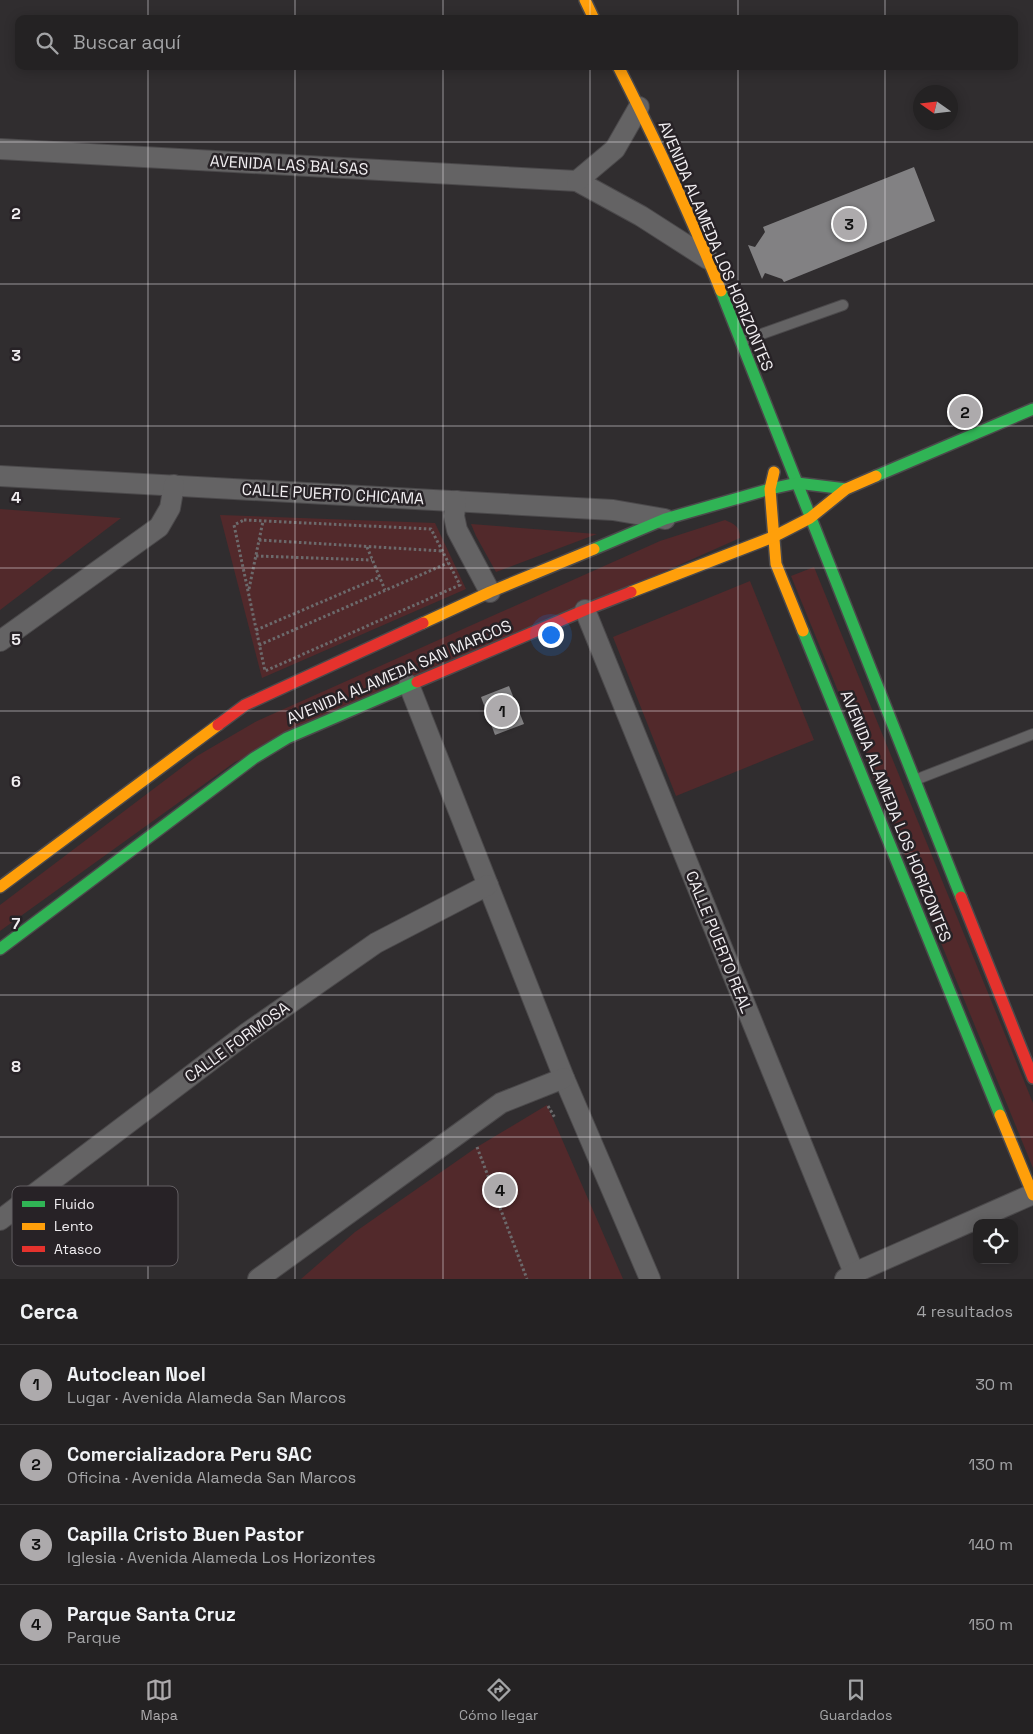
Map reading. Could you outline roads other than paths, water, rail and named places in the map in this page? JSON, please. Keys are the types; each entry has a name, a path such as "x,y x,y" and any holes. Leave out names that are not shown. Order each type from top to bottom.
{"main road":[{"path":"585,0 592,15"},
{"name":"AVENIDA ALAMEDA LOS HORIZONTES","path":"620,70 708,259 1033,1078"},
{"name":"AVENIDA ALAMEDA SAN MARCOS","path":"0,950 254,758 286,738 586,610 773,536 810,518 846,489 1033,410"},
{"name":"AVENIDA ALAMEDA LOS HORIZONTES","path":"780,441 770,489 776,564 1033,1195"},
{"name":"AVENIDA ALAMEDA SAN MARCOS","path":"0,887 245,705 490,592 665,519 770,489 797,484 846,489"}],"street":[{"path":"577,181 615,149 638,107"},
{"name":"AVENIDA LAS BALSAS","path":"0,149 577,181 641,216 708,259"},
{"name":"CALLE PUERTO CHICAMA","path":"0,476 612,510 665,519"},
{"path":"0,641 159,527 170,508 174,486"},
{"path":"456,501 454,516 457,530 490,592"},
{"name":"CALLE PUERTO REAL","path":"586,610 849,1276"},
{"path":"409,685 564,1078 650,1279"},
{"name":"CALLE FORMOSA","path":"45,1186 247,1033 376,943 488,885"},
{"path":"258,1279 501,1103 564,1078"},
{"path":"849,1276 1033,1195"},
{"name":"CALLE FORMOSA","path":"0,1220 12,1211"}],"lane":[{"path":"741,341 843,305"},
{"path":"914,781 1033,734"}],"place":[{"name":"Capilla Cristo Buen Pastor","path":"849,224"},
{"name":"Comercializadora Peru SAC","path":"965,412"},
{"name":"Autoclean Noel","path":"502,711"},
{"name":"Parque Santa Cruz","path":"500,1190"}]}
